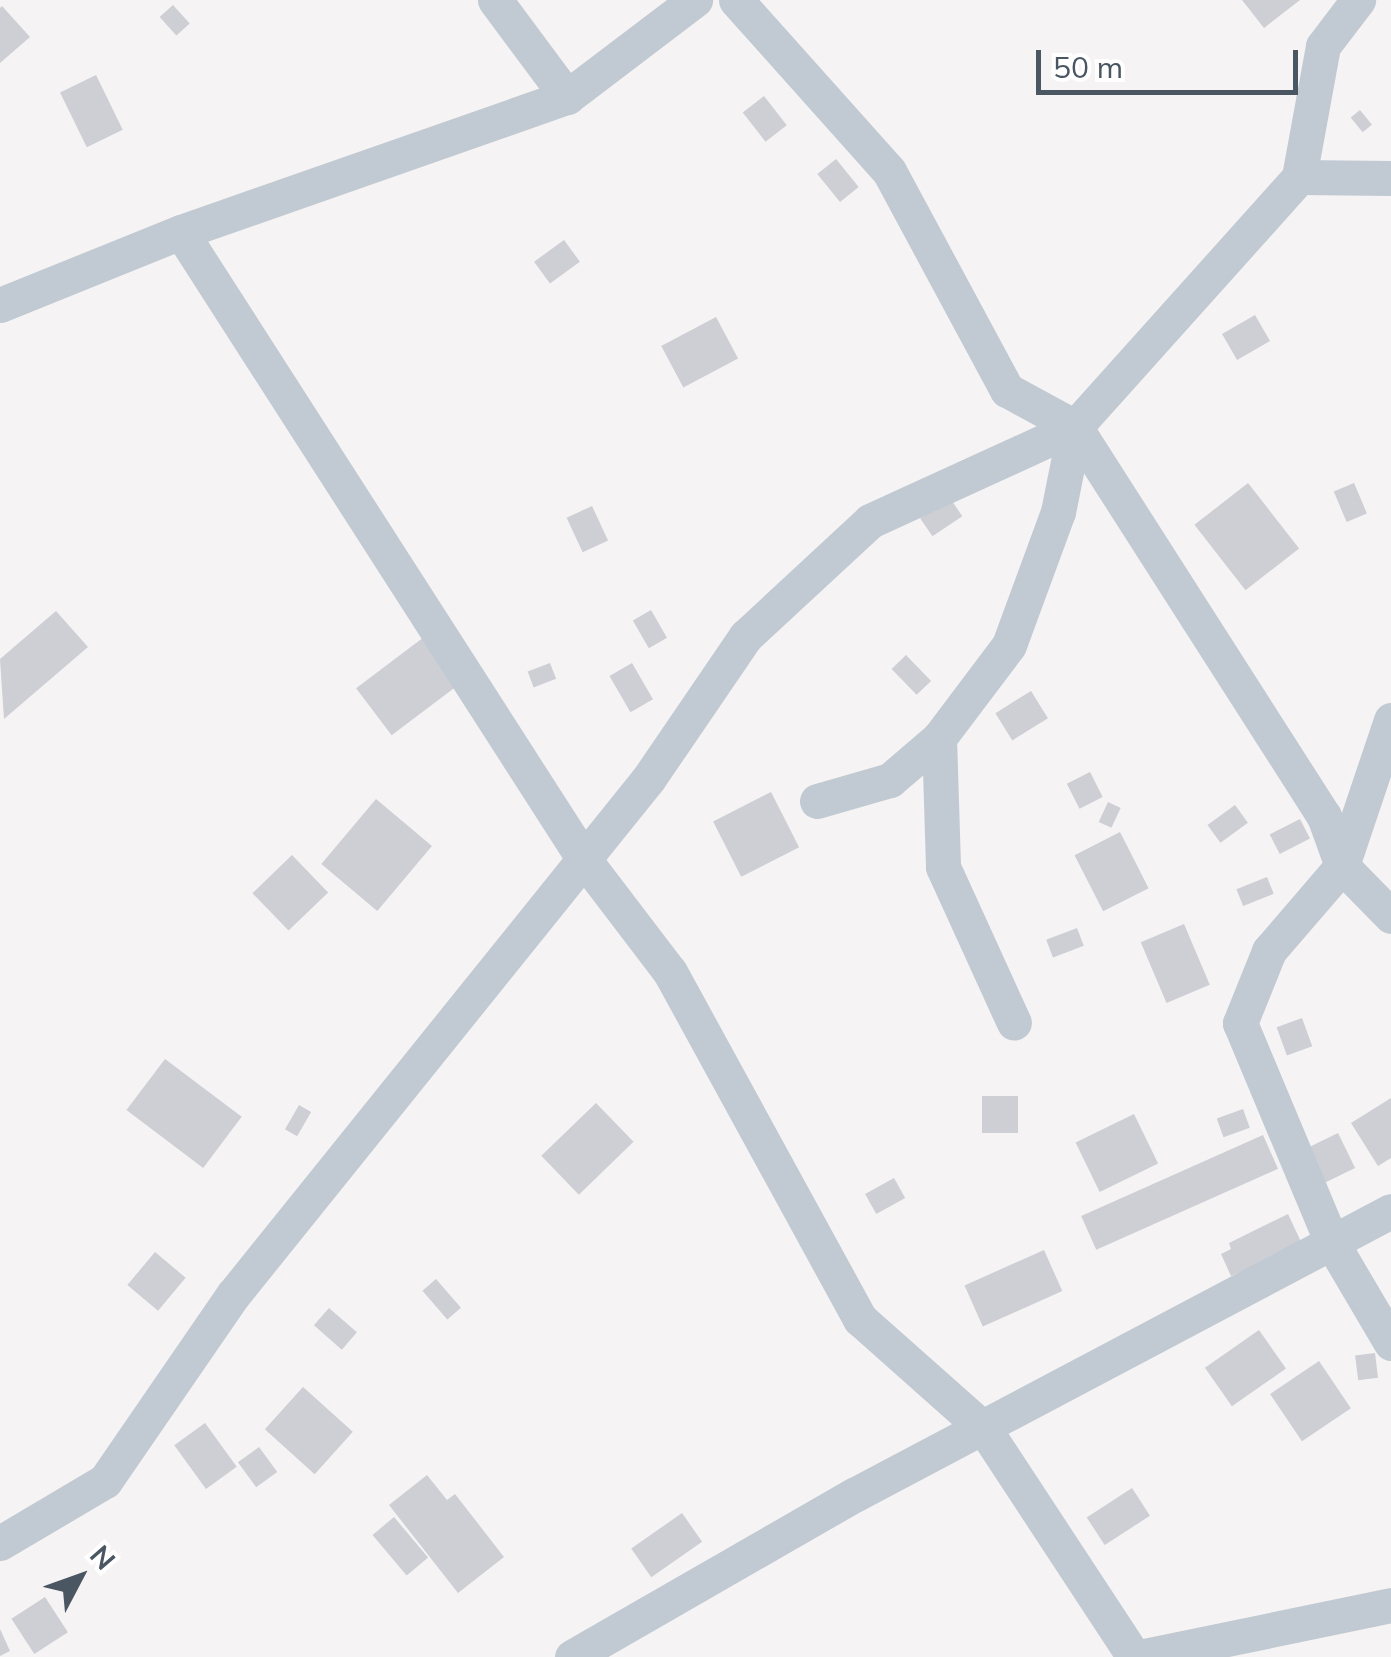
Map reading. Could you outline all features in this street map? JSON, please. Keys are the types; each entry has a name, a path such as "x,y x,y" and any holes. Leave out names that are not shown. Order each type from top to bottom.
{"street":[{"path":"495,0 567,97"},
{"path":"0,305 181,232 567,97 695,0"},
{"path":"736,0 890,171 1006,390 1074,428 1324,816 1342,866 1391,916"},
{"path":"0,1542 106,1481 233,1295 649,778 746,636 870,521 1074,428 1299,177 1323,46 1358,0"},
{"path":"1299,177 1391,178"},
{"path":"181,232 584,858 670,972 860,1319 985,1430 1137,1657 1391,1605"},
{"path":"817,801 890,780 939,738 1009,645 1058,512 1074,428"},
{"path":"1391,720 1342,866 1268,951 1240,1023 1332,1243 1391,1343"},
{"path":"939,738 944,867 1014,1023"},
{"path":"572,1657 856,1494 985,1430 1391,1211"}],"building":[{"path":"1242,0 1300,0 1264,28"},
{"path":"173,5 190,24 176,36 160,17"},
{"path":"0,8 30,37 0,63"},
{"path":"96,75 123,130 87,147 60,93"},
{"path":"764,96 787,125 766,142 743,113"},
{"path":"1360,110 1372,125 1363,132 1351,118"},
{"path":"836,159 859,187 840,202 817,174"},
{"path":"564,240 580,262 550,284 534,262"},
{"path":"1255,315 1270,341 1237,360 1222,334"},
{"path":"716,317 738,358 683,388 661,346"},
{"path":"1248,483 1299,548 1246,590 1194,525"},
{"path":"1354,483 1367,513 1347,522 1334,492"},
{"path":"950,498 962,516 932,536 920,518"},
{"path":"592,506 608,540 583,552 567,518"},
{"path":"651,610 667,638 649,648 633,620"},
{"path":"56,611 88,647 4,719 0,659"},
{"path":"424,637 460,684 392,735 356,688"},
{"path":"906,655 931,681 917,695 892,669"},
{"path":"550,663 556,679 534,687 528,672"},
{"path":"632,663 653,699 630,712 609,676"},
{"path":"1031,691 1048,718 1012,740 995,713"},
{"path":"1090,772 1103,797 1080,809 1067,784"},
{"path":"771,792 799,847 741,877 713,822"},
{"path":"376,799 432,846 377,911 321,864"},
{"path":"1108,802 1121,808 1111,828 1099,822"},
{"path":"1235,805 1248,823 1220,843 1207,825"},
{"path":"1300,819 1310,839 1280,854 1270,834"},
{"path":"1120,832 1149,888 1103,911 1075,855"},
{"path":"292,855 328,892 289,931 252,893"},
{"path":"1267,877 1274,894 1243,906 1236,889"},
{"path":"1184,924 1210,985 1167,1003 1141,942"},
{"path":"1077,928 1084,946 1053,958 1046,940"},
{"path":"1302,1018 1312,1046 1287,1055 1277,1027"},
{"path":"165,1059 242,1117 203,1168 126,1110"},
{"path":"982,1096 1018,1096 1018,1133 982,1133"},
{"path":"1391,1098 1391,1158 1378,1166 1351,1123"},
{"path":"596,1103 634,1142 579,1195 541,1156"},
{"path":"299,1105 311,1112 297,1136 285,1129"},
{"path":"1243,1109 1250,1128 1224,1137 1217,1119"},
{"path":"1134,1114 1158,1163 1100,1192 1076,1142"},
{"path":"1338,1133 1355,1168 1319,1186 1302,1151"},
{"path":"1263,1135 1278,1169 1096,1250 1081,1216"},
{"path":"894,1178 905,1198 876,1214 865,1194"},
{"path":"1288,1214 1303,1246 1231,1276 1221,1254 1231,1249 1229,1243"},
{"path":"1044,1250 1062,1291 983,1326 965,1285"},
{"path":"155,1252 186,1278 158,1311 127,1285"},
{"path":"436,1279 461,1308 447,1319 422,1291"},
{"path":"329,1308 357,1332 342,1350 314,1325"},
{"path":"1259,1330 1286,1369 1232,1406 1205,1368"},
{"path":"1375,1353 1378,1378 1358,1380 1355,1355"},
{"path":"1319,1361 1351,1408 1302,1441 1270,1394"},
{"path":"303,1387 353,1432 315,1474 265,1429"},
{"path":"205,1423 237,1467 206,1489 174,1445"},
{"path":"259,1447 277,1472 256,1487 238,1462"},
{"path":"427,1475 447,1500 455,1494 504,1557 458,1593 389,1505"},
{"path":"1132,1488 1150,1516 1105,1545 1087,1517"},
{"path":"682,1513 702,1542 651,1577 631,1549"},
{"path":"394,1517 428,1558 407,1576 373,1535"},
{"path":"45,1597 68,1632 34,1654 11,1619"},
{"path":"0,1629 10,1651 0,1656"}]}
